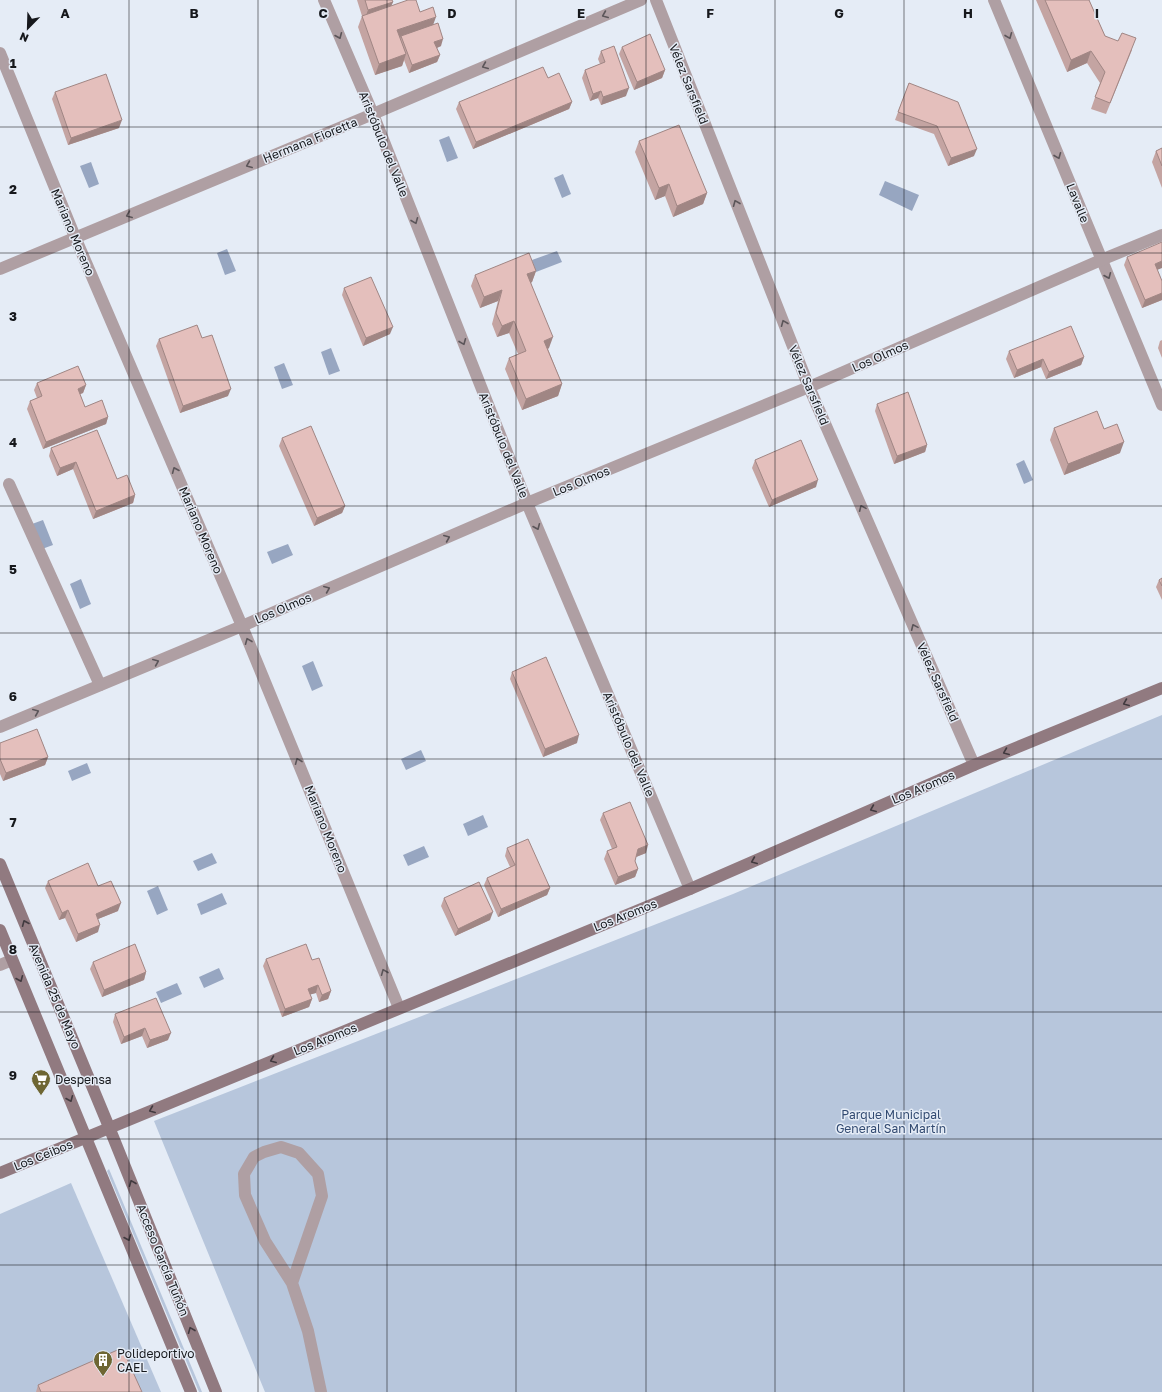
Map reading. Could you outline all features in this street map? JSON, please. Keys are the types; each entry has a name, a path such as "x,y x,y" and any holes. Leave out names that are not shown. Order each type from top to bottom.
{"street":[{"name":"Aristóbulo del Valle","path":"324,0 373,114 527,503 690,888"},
{"name":"Hermana Fioretta","path":"0,269 373,114 641,0"},
{"name":"Vélez Sarsfield","path":"656,0 809,387 974,765"},
{"name":"Lavalle","path":"994,0 1162,405"},
{"name":"Mariano Moreno","path":"0,53 75,237 242,626 399,1008"},
{"name":"Los Olmos","path":"0,727 242,626 527,503 809,387 1101,260 1162,236"},
{"path":"9,484 100,685"},
{"name":"Los Aromos","path":"86,1138 109,1127 690,888 974,765 1162,688"},
{"name":"Avenida 25 de Mayo","path":"0,864 109,1127"},
{"name":"Avenida 25 de Mayo","path":"0,930 86,1138"},
{"path":"0,965 12,960"},
{"name":"Acceso García Tuñón","path":"109,1127 216,1392"},
{"name":"Acceso García Tuñón","path":"86,1138 191,1392"},
{"name":"Los Ceibos","path":"0,1173 86,1138"},
{"path":"292,1283 322,1196 318,1174 299,1153 281,1147 264,1152 254,1158 244,1174 245,1195 265,1241 292,1283 308,1331 321,1392"}],"green space":[{"name":"Parque Municipal General San Martín","path":"1162,715 1162,1392 265,1392 154,1121 733,894"},
{"path":"109,1169 202,1392 199,1392 107,1171"},
{"path":"71,1183 161,1392 0,1392 0,1214"}],"shaded area":[{"path":"449,136 458,158 447,162 439,140"},
{"path":"91,162 99,184 89,188 80,166"},
{"path":"563,174 571,194 562,198 554,178"},
{"path":"885,181 919,195 912,211 879,195"},
{"path":"227,249 236,271 225,275 217,253"},
{"path":"557,251 562,262 536,272 532,260"},
{"path":"331,348 340,371 329,375 321,352"},
{"path":"284,363 293,385 282,389 274,367"},
{"path":"1024,460 1033,480 1024,484 1016,464"},
{"path":"43,520 53,545 42,549 32,524"},
{"path":"288,544 293,555 272,564 267,552"},
{"path":"81,579 91,604 80,609 70,584"},
{"path":"313,661 323,686 312,691 302,666"},
{"path":"421,750 426,761 406,770 401,759"},
{"path":"87,763 91,773 72,781 68,771"},
{"path":"483,815 488,827 468,836 463,824"},
{"path":"424,846 429,857 408,866 403,855"},
{"path":"212,853 217,863 198,871 193,861"},
{"path":"158,886 168,910 157,915 147,891"},
{"path":"222,893 227,904 201,915 197,904"},
{"path":"219,968 224,979 204,988 199,977"},
{"path":"177,983 182,994 161,1003 156,992"}],"building":[{"path":"365,0 392,0 393,2 368,10"},
{"path":"408,0 416,0 420,12 433,7 436,17 397,30 406,54 379,64 362,16"},
{"path":"1045,0 1089,0 1105,36 1118,41 1122,33 1136,38 1110,103 1095,97 1105,72 1091,51 1071,60"},
{"path":"438,23 443,39 434,42 440,55 412,65 401,36"},
{"path":"650,34 665,70 637,82 622,47"},
{"path":"614,46 629,88 603,97 601,91 593,94 585,70 605,62 601,51"},
{"path":"543,67 548,78 559,73 572,102 476,142 459,102"},
{"path":"106,74 122,120 71,138 55,92"},
{"path":"909,83 958,102 977,149 951,158 937,126 898,112"},
{"path":"679,125 707,193 677,206 669,184 659,188 639,141"},
{"path":"1162,148 1162,166 1156,151"},
{"path":"1162,242 1162,261 1155,264 1162,281 1162,293 1145,300 1127,257"},
{"path":"529,253 536,271 527,274 553,337 544,341 562,384 526,399 509,358 526,351 514,321 502,326 496,313 502,290 484,297 475,275"},
{"path":"371,277 393,327 366,338 344,288"},
{"path":"197,325 202,338 212,335 231,389 183,406 159,339"},
{"path":"1071,326 1084,357 1049,372 1043,359 1017,370 1009,351"},
{"path":"78,366 86,385 78,389 85,407 102,400 108,417 46,442 30,401 42,396 37,383"},
{"path":"908,392 927,445 897,456 877,404"},
{"path":"1097,411 1104,429 1117,424 1124,442 1068,464 1054,428"},
{"path":"311,426 345,506 317,518 282,438"},
{"path":"97,430 117,479 127,475 135,495 96,511 76,462 60,468 51,448"},
{"path":"801,440 818,480 772,500 755,460"},
{"path":"1162,578 1162,586 1159,580"},
{"path":"546,657 579,735 545,749 512,672"},
{"path":"37,729 48,757 6,773 0,759 0,743"},
{"path":"630,802 648,845 638,849 635,861 638,869 618,877 607,851 617,847 603,813"},
{"path":"528,839 550,888 501,909 487,878 515,865 507,848"},
{"path":"88,863 98,886 111,881 121,903 96,914 100,925 78,934 68,910 62,913 48,881"},
{"path":"479,882 493,912 458,929 444,898"},
{"path":"135,944 146,972 104,990 93,962"},
{"path":"306,944 312,960 319,958 331,991 322,995 318,985 308,989 312,999 285,1009 266,959"},
{"path":"156,998 171,1033 150,1040 145,1028 124,1037 115,1014"},
{"path":"122,1348 142,1392 41,1392 38,1385"}],"place":[{"name":"Despensa","path":"41,1096"},
{"name":"Polideportivo CAEL","path":"103,1377"}]}
